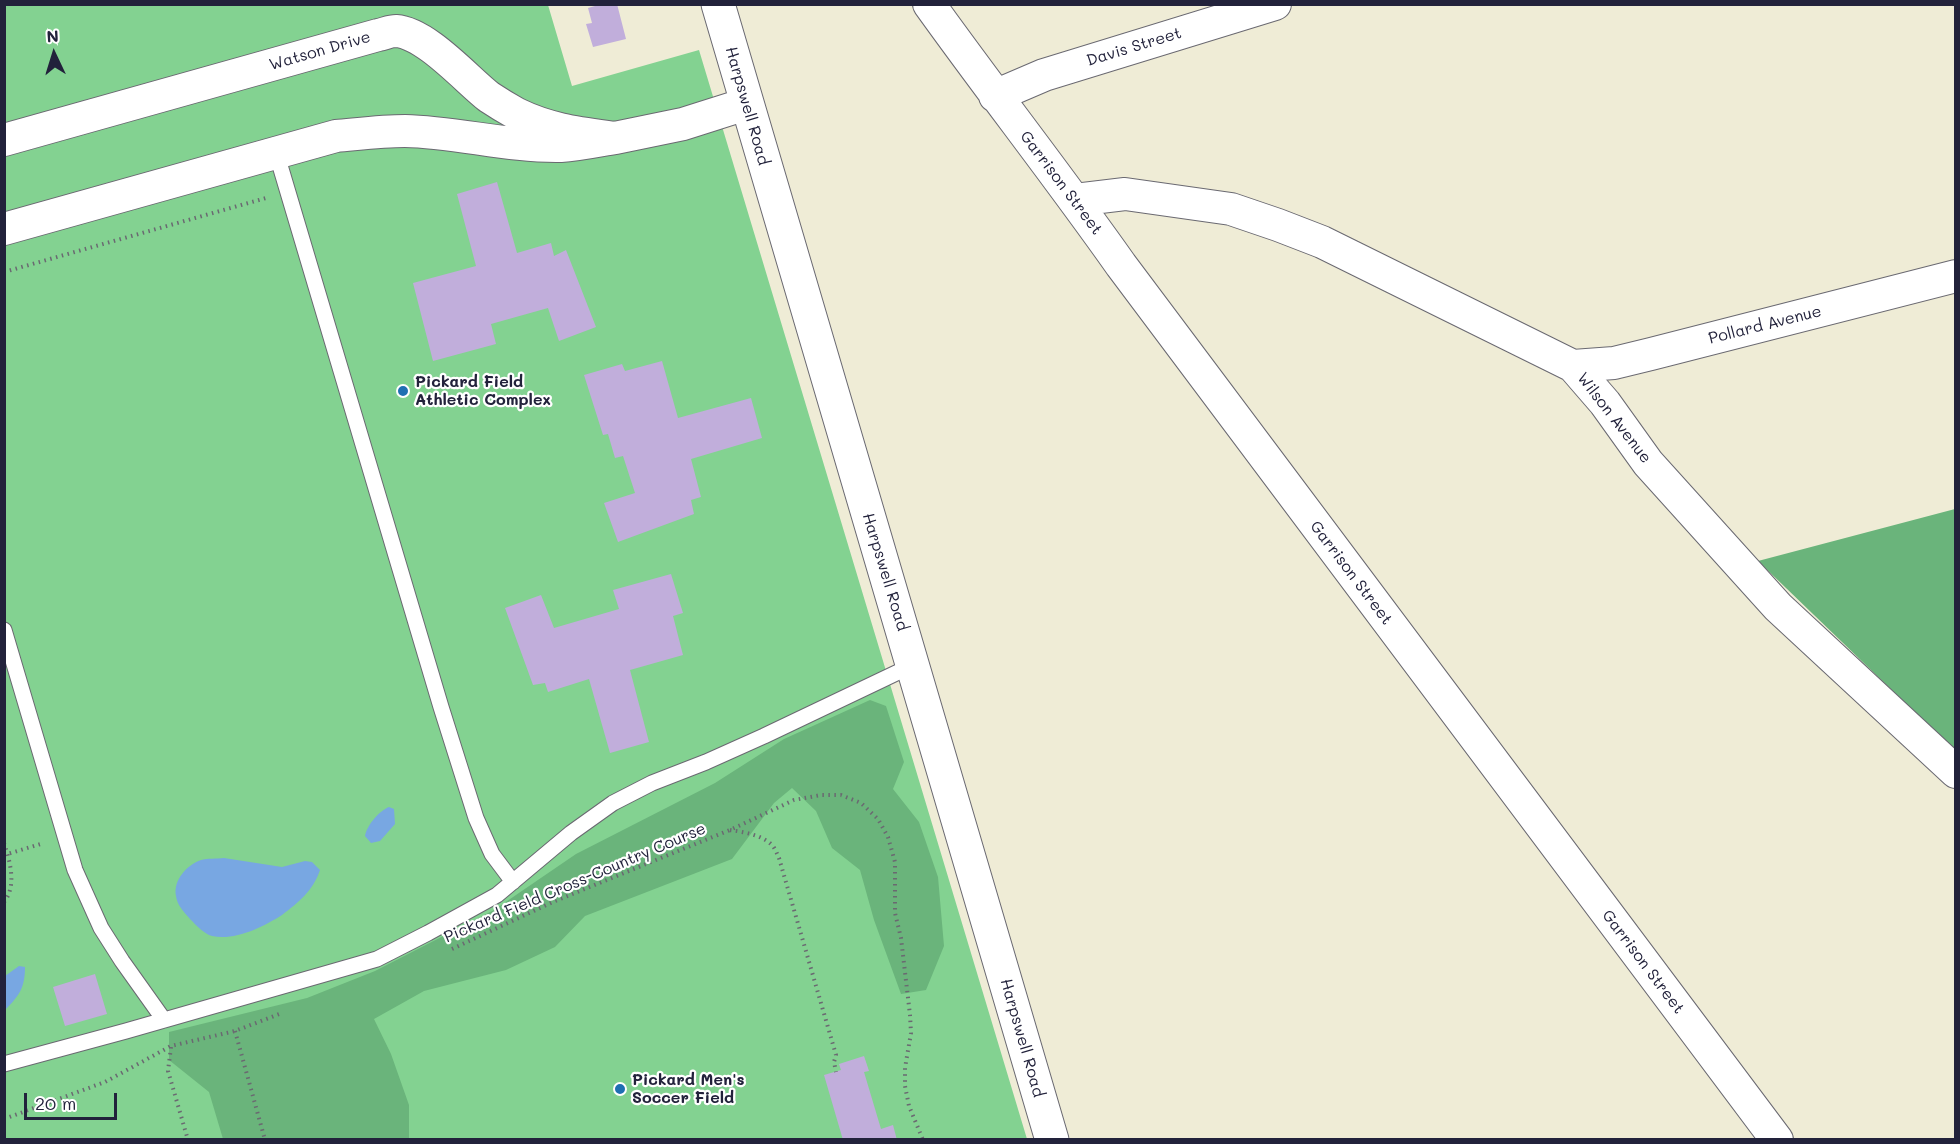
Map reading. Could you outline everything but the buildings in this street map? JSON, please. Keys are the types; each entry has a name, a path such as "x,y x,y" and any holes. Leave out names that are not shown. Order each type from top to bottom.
{"main road":[{"name":"Harpswell Road","path":"718,4 1052,1140"}],"street":[{"name":"Garrison Street","path":"929,4 1121,265 1777,1140"},
{"name":"Davis Street","path":"995,96 1044,75 1275,4"},
{"name":"Watson Drive","path":"4,140 397,31 417,38 432,48 490,98 516,113 541,125 564,132 615,138"},
{"name":"Watson Drive","path":"4,229 336,136 369,132 424,133 560,146 588,143 683,124 746,104"},
{"name":"Wilson Avenue","path":"1075,200 1125,194 1231,209 1322,242 1573,366 1605,403 1648,463 1778,608 1956,772"},
{"name":"Pollard Avenue","path":"1573,366 1614,363 1956,276"}],"lane":[{"path":"276,152 476,818 492,854 513,882"},
{"path":"4,630 75,870 101,928 164,1020"},
{"path":"4,1064 377,959 497,895 571,833 613,803 652,783 764,736 913,665"}],"path":[{"path":"4,272 288,192"},
{"name":"Pickard Field Cross-Country Course","path":"444,952 555,901 730,830 794,800 821,795 841,795 861,803 878,819 888,837 895,862 895,913 901,938 911,1033 905,1068 905,1086 909,1106 923,1140"},
{"path":"730,830 746,832 772,845 779,858 836,1054 834,1062 836,1072"},
{"path":"6,854 65,837"},
{"path":"4,843 11,868 9,896 4,902"},
{"path":"4,1119 105,1082 171,1046 235,1030 290,1010"},
{"path":"235,1030 265,1140"},
{"path":"171,1046 168,1071 188,1140"}],"green space":[{"name":"Pickard Field Athletic Complex","path":"5,5 548,5 572,86 699,50 1027,1139 5,1140"},
{"path":"1955,509 1955,751 1758,561"},
{"path":"870,700 886,706 904,762 893,789 919,822 938,877 944,946 926,990 901,994 874,920 860,870 832,848 816,811 792,788 774,803 732,859 585,916 555,947 506,970 424,991 374,1019 391,1054 409,1105 409,1139 223,1139 209,1092 169,1060 169,1032 307,998 375,971 494,910 576,854 715,783 784,739"}],"water":[{"path":"389,807 394,809 395,824 380,841 371,843 365,836 368,827"},
{"path":"224,858 282,867 305,861 312,862 320,870 300,901 282,915 239,935 212,936 200,929 183,911 176,896 176,890 182,874 191,865 203,859"},
{"path":"19,966 25,967 22,986 5,1010 5,976"}],"place":[{"name":"Pickard Field Athletic Complex","path":"403,391"},
{"name":"Pickard Men's Soccer Field","path":"620,1089"}]}
